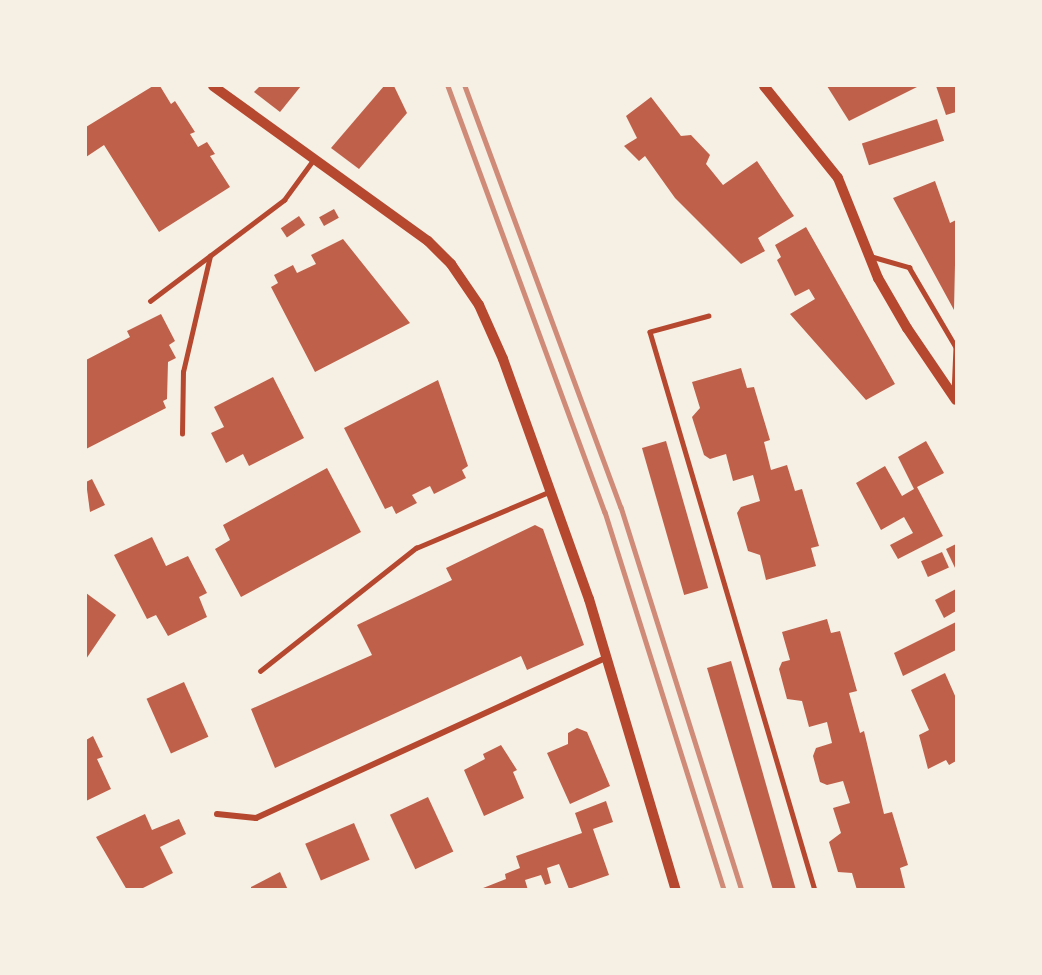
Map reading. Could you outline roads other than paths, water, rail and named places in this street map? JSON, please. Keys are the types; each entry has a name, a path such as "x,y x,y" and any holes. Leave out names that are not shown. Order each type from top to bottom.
{"street":[{"path":"213,86 428,242 451,264 479,305 503,359 608,656 676,890"},
{"path":"764,86 838,178 870,256 907,328 955,398"},
{"path":"217,814 256,818 608,656"}],"lane":[{"path":"150,301 284,200 314,159"},
{"path":"182,435 183,372 210,256"},
{"path":"870,256 909,267 956,347 955,398"},
{"path":"709,316 650,332 815,890"},
{"path":"260,671 416,548 551,491"}],"railway":[{"path":"448,86 605,512 724,890"},
{"path":"465,86 621,507 742,890"}]}
